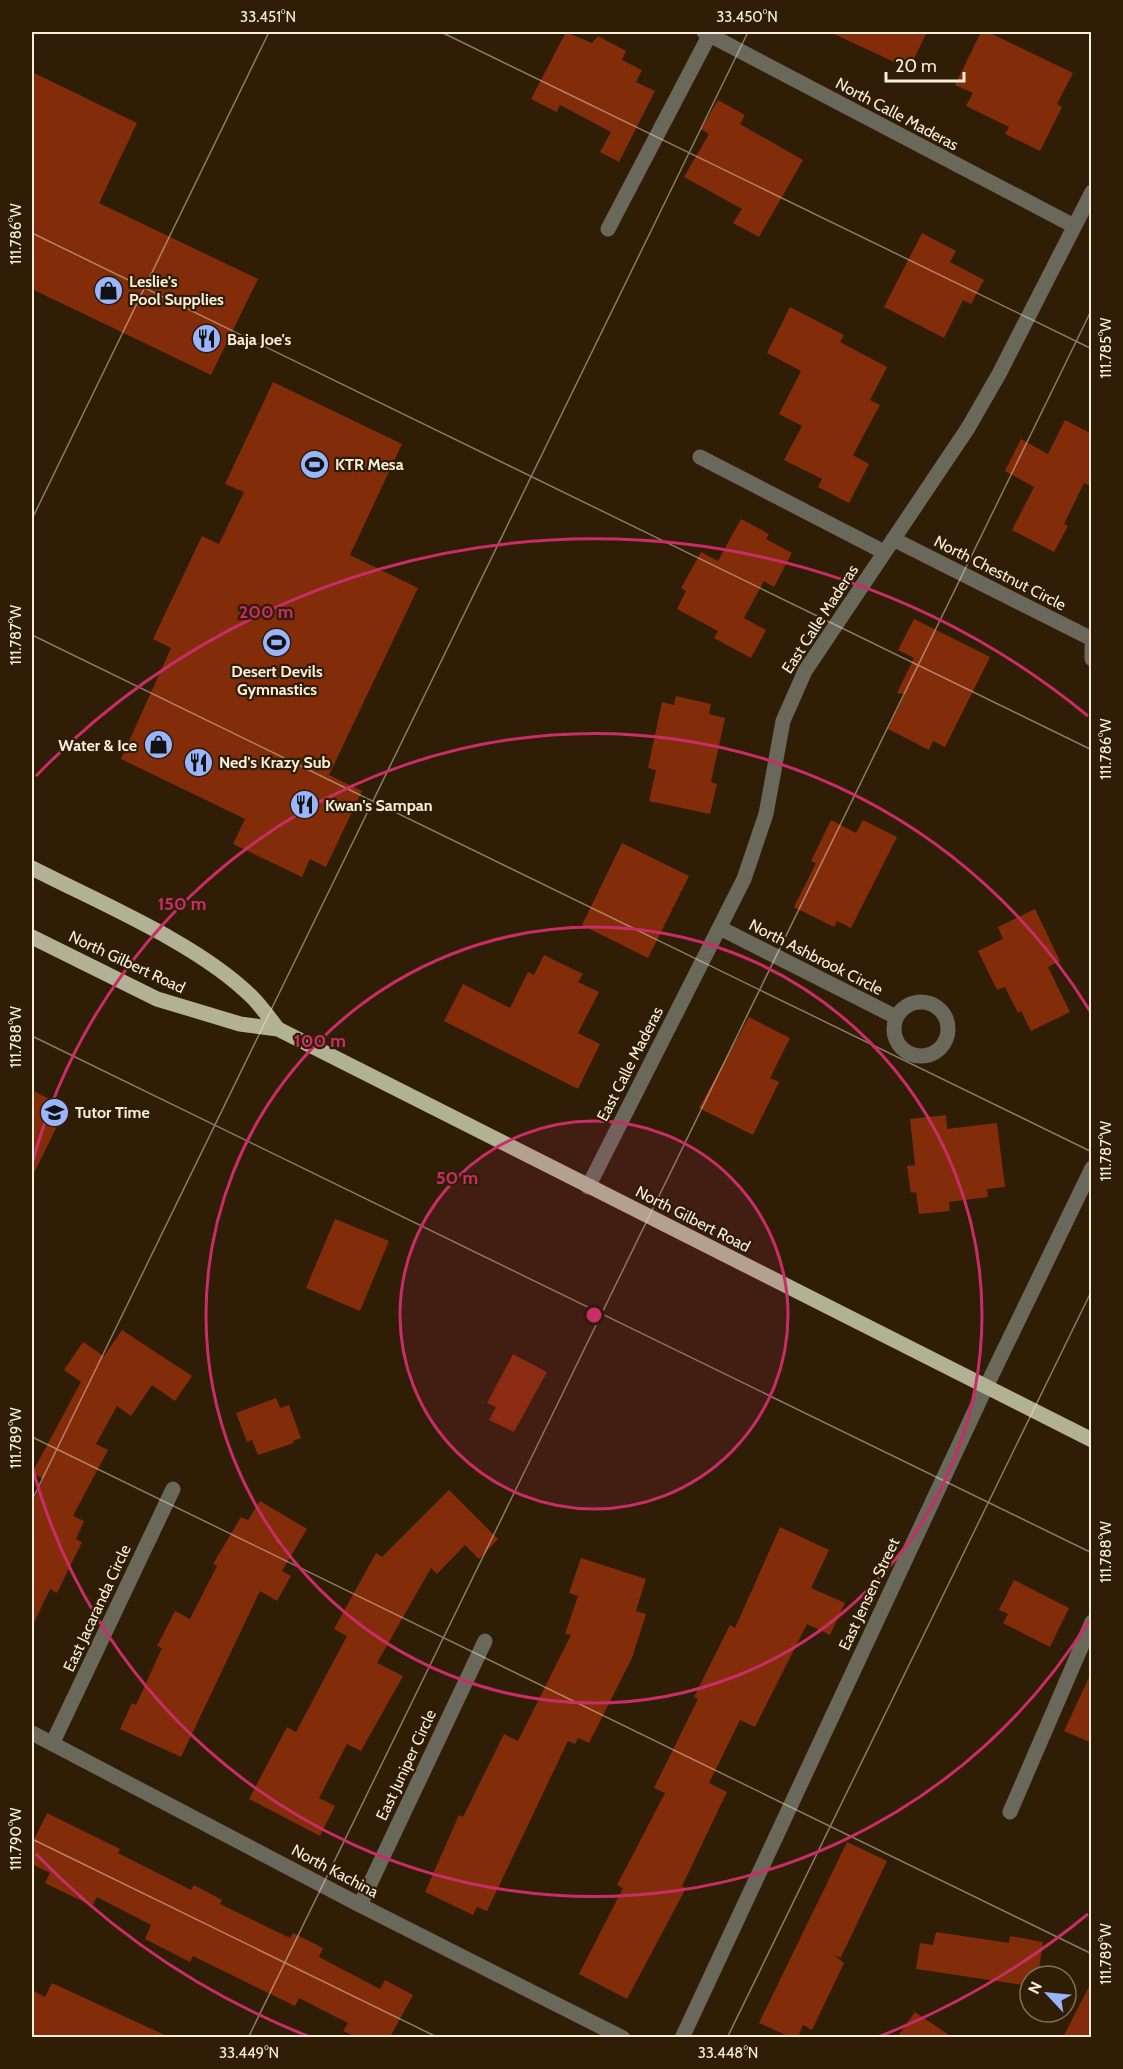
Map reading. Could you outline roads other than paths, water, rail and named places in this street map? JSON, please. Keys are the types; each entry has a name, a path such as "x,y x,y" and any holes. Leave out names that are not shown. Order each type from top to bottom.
{"main road":[{"name":"North Gilbert Road","path":"32,868 183,946 222,972 252,998 278,1029"},
{"name":"North Gilbert Road","path":"32,937 158,999 240,1024 278,1029 1092,1440"}],"street":[{"name":"North Calle Maderas","path":"707,33 1074,226"},
{"path":"608,229 707,33"},
{"name":"East Calle Maderas","path":"588,1187 744,879 759,838 783,721 805,670 952,453 990,391 1092,192"},
{"name":"North Chestnut Circle","path":"700,457 1092,639"},
{"path":"1092,646 1092,659"},
{"name":"North Ashbrook Circle","path":"720,928 896,1017"},
{"name":"East Jensen Street","path":"682,2037 986,1387 1092,1168"},
{"name":"East Jacaranda Circle","path":"53,1743 173,1489"},
{"path":"1010,1812 1092,1622"},
{"name":"East Juniper Circle","path":"360,1905 484,1641"},
{"name":"North Kachina","path":"32,1733 360,1905 623,2037"}],"place":[{"name":"Leslie's Pool Supplies","path":"108,290"},
{"name":"Baja Joe's","path":"206,339"},
{"name":"KTR Mesa","path":"314,464"},
{"name":"Desert Devils Gymnastics","path":"277,643"},
{"name":"Water & Ice","path":"158,745"},
{"name":"Ned's Krazy Sub","path":"198,762"},
{"name":"Kwan's Sampan","path":"304,805"},
{"name":"Tutor Time","path":"54,1112"}]}
